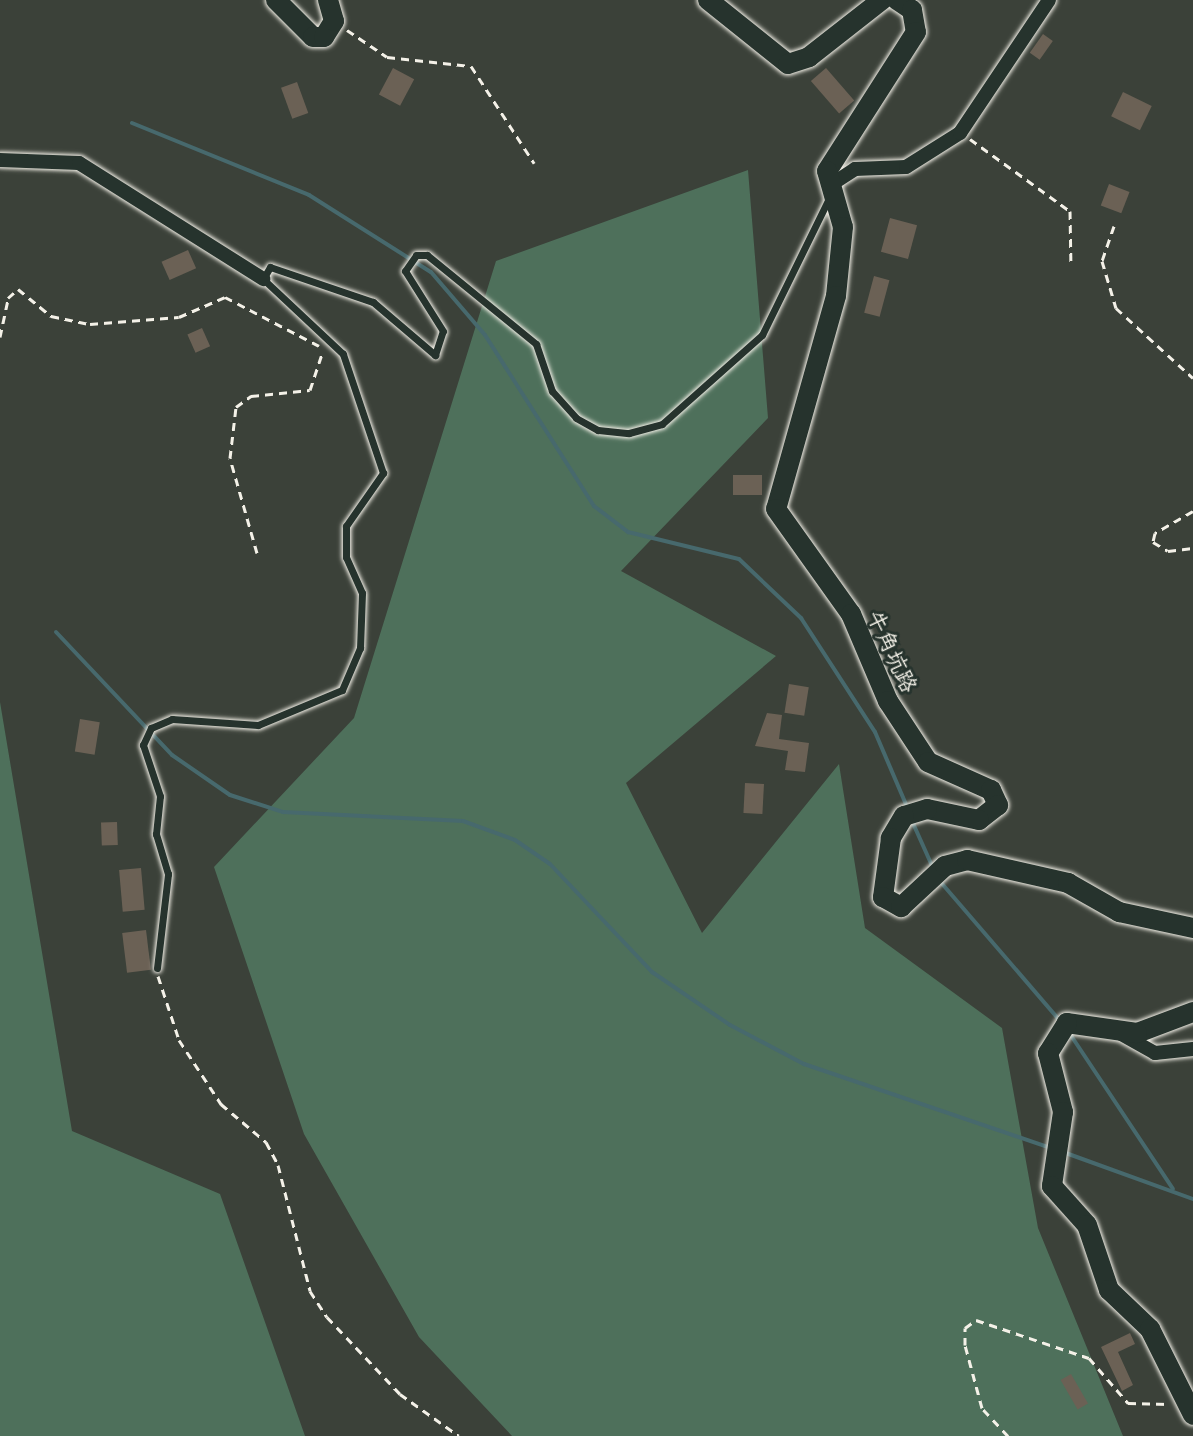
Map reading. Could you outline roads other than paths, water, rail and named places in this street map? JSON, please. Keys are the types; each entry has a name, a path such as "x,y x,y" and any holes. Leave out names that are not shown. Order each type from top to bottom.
{"street":[{"path":"276,0 313,37 324,37 334,21 328,0"},
{"path":"708,0 788,64 809,57 882,0"},
{"name":"牛角坑路","path":"897,0 912,10 916,32 830,161 832,191 843,227 836,296 776,509 851,614 888,701 928,762 991,790 998,805 979,820 927,809 904,816 891,838 883,897 901,907 945,866 967,860 1068,883 1119,912 1193,928"},
{"path":"832,191 855,169 906,167 960,133 1049,0"},
{"path":"0,160 79,163 263,279"},
{"path":"1187,1407 1155,1337 1115,1299 1087,1225 1052,1186 1063,1112 1049,1043 1067,1023 1137,1033 1193,1012"},
{"path":"1113,1030 1155,1053 1193,1049"}],"lane":[{"path":"157,968 168,874 156,834 160,796 143,745 151,728 172,719 258,725 342,690 360,648 362,593 346,557 346,526 383,480 363,398 332,338 263,279 275,265 373,302 435,355 443,331 405,271 416,255 427,255 536,344 552,391 576,418 598,430 629,433 662,424 762,335 814,239 823,200 832,191"}],"waterway":[{"path":"132,123 309,195 431,272 485,335 594,506 628,532 739,559 801,618 875,732 908,809"},
{"path":"56,632 172,755 230,795 283,812 463,821 515,840 550,864 652,972 730,1025 804,1064 1051,1148"},
{"path":"912,821 933,868"},
{"path":"938,879 1060,1021"},
{"path":"1070,1034 1173,1189"},
{"path":"1063,1152 1193,1199"}]}
